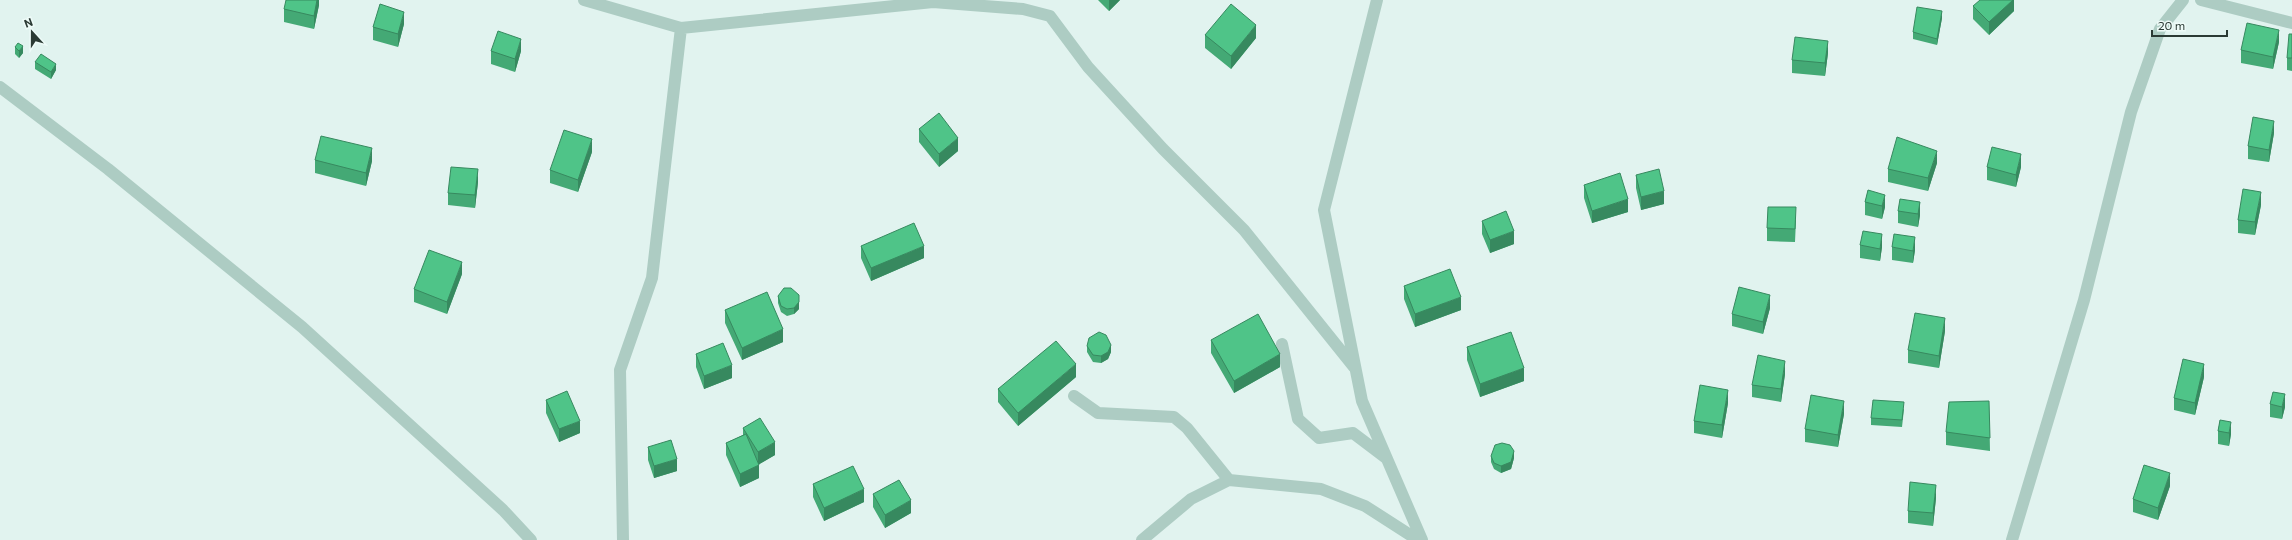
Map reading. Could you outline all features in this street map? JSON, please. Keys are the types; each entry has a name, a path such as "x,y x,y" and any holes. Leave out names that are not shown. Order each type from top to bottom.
{"street":[{"path":"584,0 681,28 933,2 1023,9 1050,16 1088,67 1136,120 1244,230 1354,367"},
{"path":"1377,0 1324,210 1354,367 1362,400 1422,540"},
{"path":"2012,540 2084,300 2131,112 2160,29 2184,0"},
{"path":"2201,0 2292,23"},
{"path":"623,540 620,370 652,278 681,28"},
{"path":"0,87 108,168 302,327 503,510 526,538"},
{"path":"1282,344 1298,419 1320,438 1353,433 1386,459"},
{"path":"1074,396 1098,413 1174,417 1187,428 1229,480"},
{"path":"1142,540 1191,499 1229,480 1321,489 1365,506 1418,540"}],"building":[{"path":"286,0 317,0 314,16 284,9"},
{"path":"1980,0 2013,0 1989,22 1973,6"},
{"path":"380,4 404,12 398,34 373,27"},
{"path":"1231,4 1256,25 1231,56 1205,35"},
{"path":"1917,7 1942,11 1937,39 1913,32"},
{"path":"2247,23 2279,30 2273,57 2241,50"},
{"path":"498,31 521,39 515,59 491,51"},
{"path":"2289,34 2292,34 2292,58 2287,58"},
{"path":"1795,37 1828,41 1825,63 1792,60"},
{"path":"18,43 23,46 19,51 15,47"},
{"path":"41,54 56,64 51,72 35,62"},
{"path":"939,113 958,138 939,154 919,129"},
{"path":"2253,117 2274,121 2269,150 2248,146"},
{"path":"564,130 592,139 578,180 550,170"},
{"path":"321,136 372,148 366,173 315,160"},
{"path":"1897,137 1937,151 1928,178 1888,169"},
{"path":"1992,147 2021,154 2016,175 1987,167"},
{"path":"451,167 478,169 475,195 448,193"},
{"path":"1659,169 1664,191 1641,197 1636,175"},
{"path":"1620,173 1628,199 1592,211 1584,185"},
{"path":"2243,189 2261,192 2255,222 2238,220"},
{"path":"1868,190 1885,195 1882,206 1865,202"},
{"path":"1900,199 1920,202 1918,214 1898,211"},
{"path":"1768,207 1796,207 1795,229 1767,228"},
{"path":"1506,211 1514,231 1490,240 1482,221"},
{"path":"914,223 924,246 871,268 861,246"},
{"path":"1863,231 1882,234 1880,249 1860,245"},
{"path":"1894,234 1915,237 1913,251 1892,247"},
{"path":"429,250 462,262 447,302 414,289"},
{"path":"1450,269 1461,297 1415,314 1404,286"},
{"path":"1739,287 1770,295 1763,322 1732,314"},
{"path":"784,288 791,288 799,295 799,302 794,308 787,309 781,306 778,296"},
{"path":"767,292 783,329 742,348 725,310"},
{"path":"1915,313 1945,318 1939,356 1908,350"},
{"path":"1258,314 1280,354 1234,381 1211,340"},
{"path":"1099,332 1106,335 1111,345 1108,352 1101,356 1093,355 1087,346 1089,338"},
{"path":"1511,332 1524,368 1480,384 1467,347"},
{"path":"1056,341 1076,364 1018,413 998,389"},
{"path":"723,343 732,365 704,376 696,354"},
{"path":"1758,355 1785,361 1781,389 1752,385"},
{"path":"2183,359 2204,364 2195,403 2174,398"},
{"path":"1700,385 1728,390 1722,425 1694,421"},
{"path":"567,391 580,421 559,429 546,400"},
{"path":"2273,392 2285,394 2282,407 2270,404"},
{"path":"1811,395 1844,401 1838,435 1805,429"},
{"path":"1873,400 1904,402 1902,420 1871,418"},
{"path":"1989,401 1990,438 1946,432 1949,402"},
{"path":"760,418 775,442 758,452 743,428"},
{"path":"2220,420 2231,422 2229,433 2218,431"},
{"path":"746,434 759,465 740,474 726,443"},
{"path":"671,440 677,459 654,466 648,447"},
{"path":"1502,443 1510,445 1514,451 1511,462 1501,466 1494,463 1491,456 1495,445"},
{"path":"2144,465 2170,473 2158,508 2133,499"},
{"path":"853,466 864,489 824,508 813,484"},
{"path":"899,480 911,500 885,515 873,494"},
{"path":"1910,482 1936,485 1933,513 1908,511"}]}
